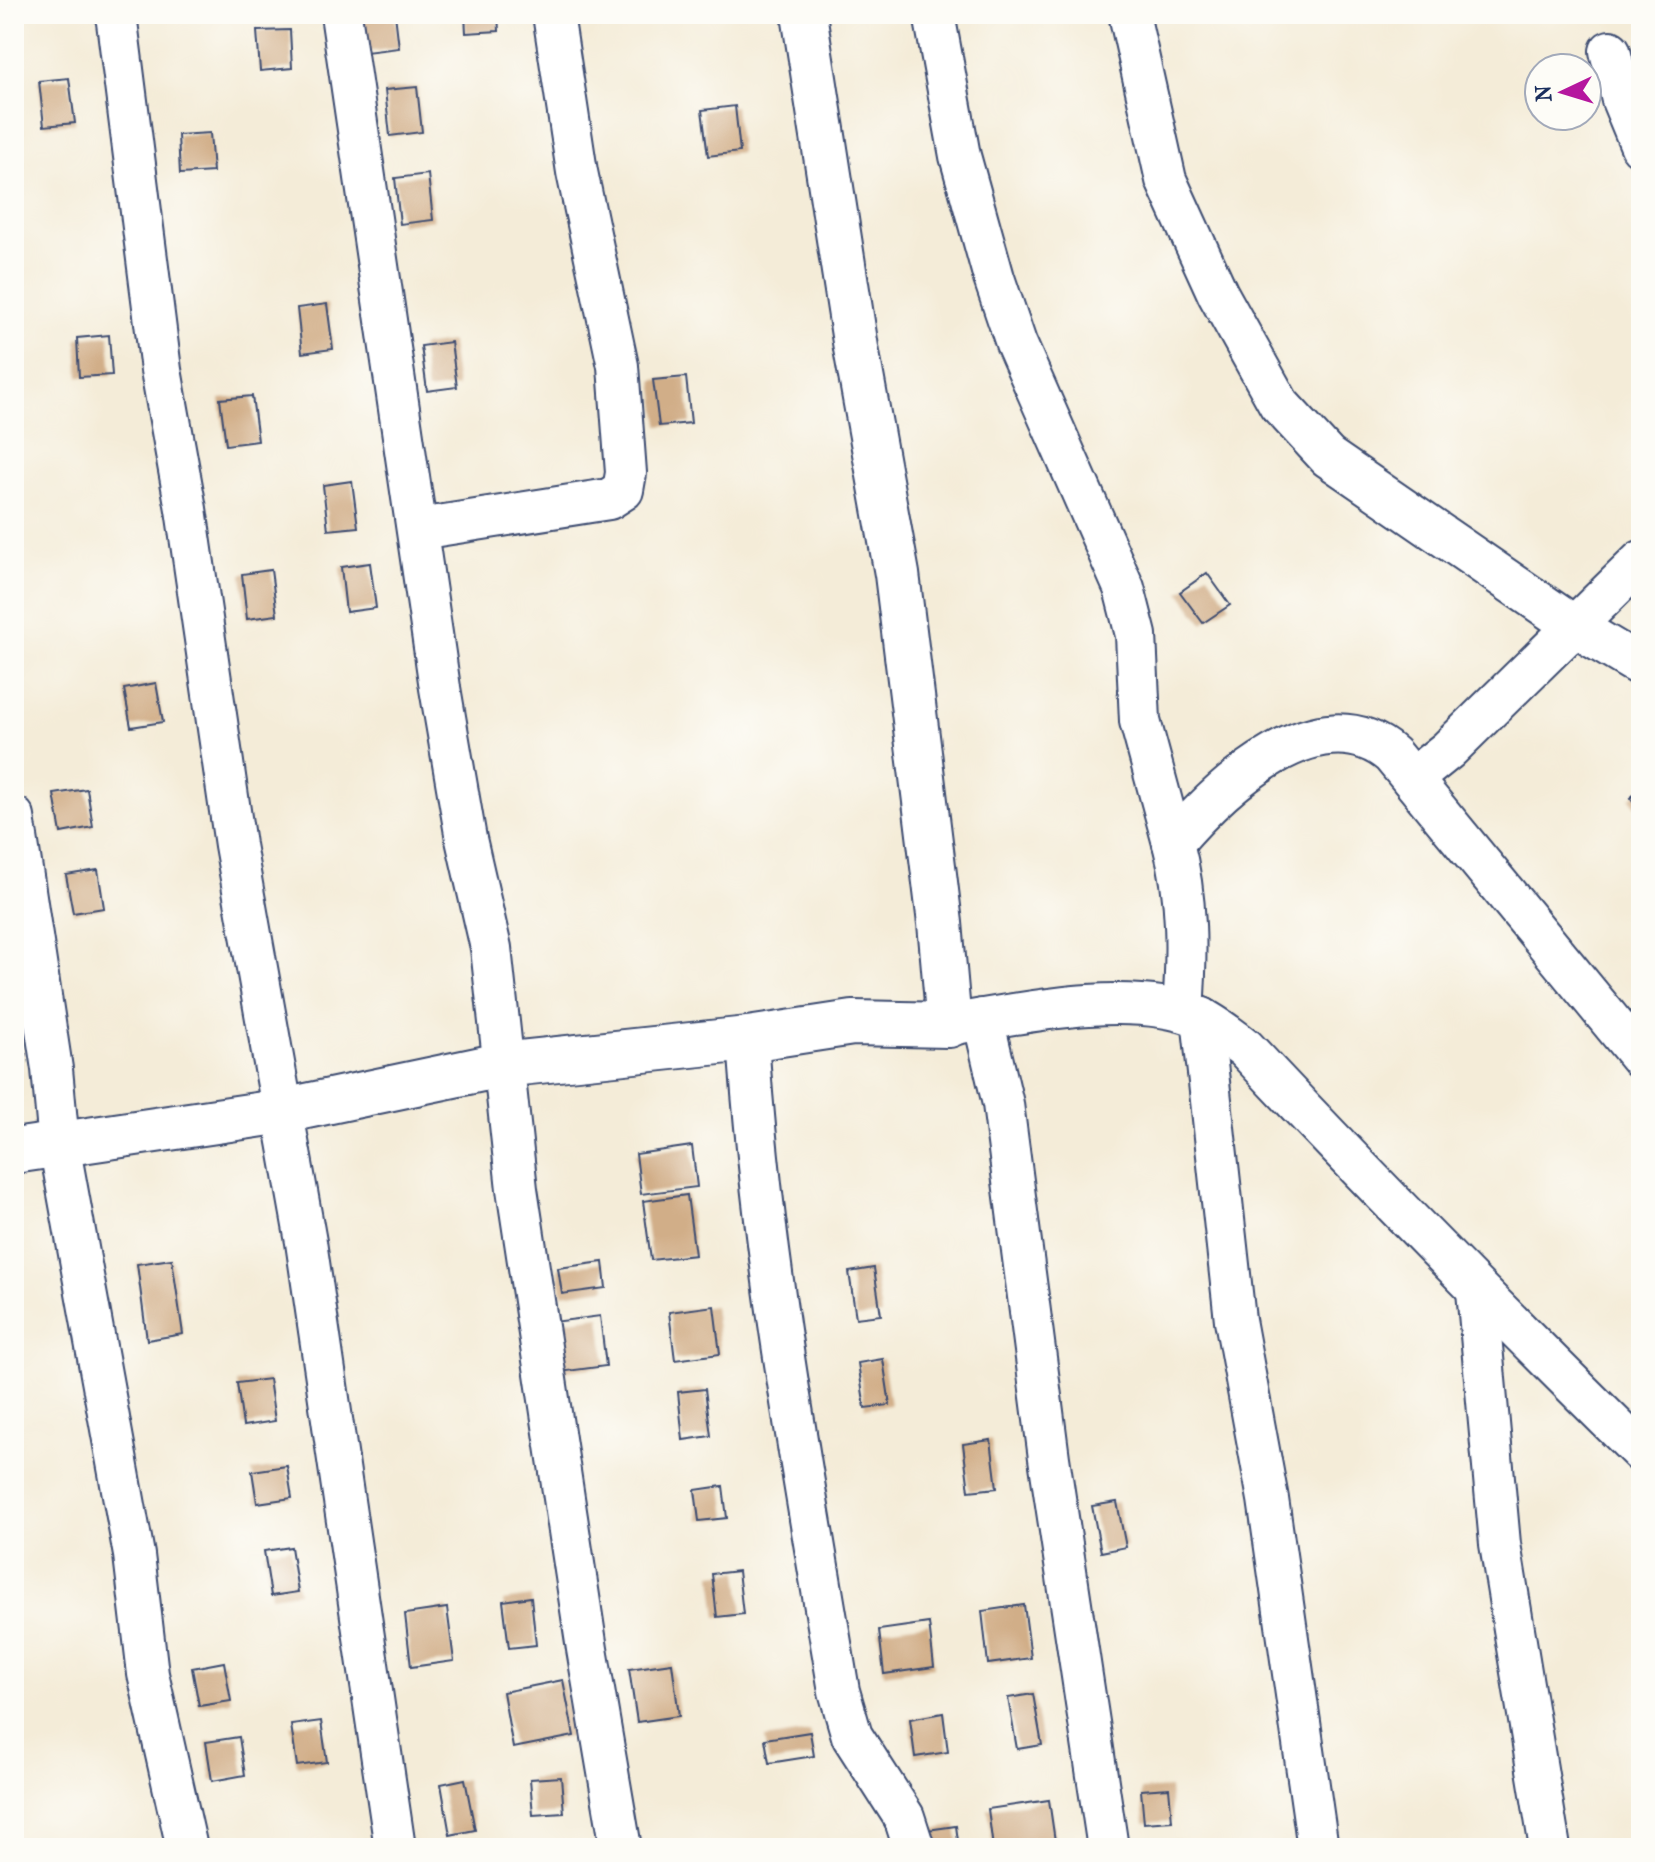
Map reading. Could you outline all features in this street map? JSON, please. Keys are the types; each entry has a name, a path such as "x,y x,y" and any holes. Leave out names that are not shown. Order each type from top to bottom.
{"street":[{"path":"116,14 161,370 186,509 235,845 283,1111 395,1848"},
{"path":"341,14 448,734 491,948 501,1065 562,1492 621,1848"},
{"path":"419,529 609,499 623,490 626,473 618,366 577,172 553,14"},
{"path":"804,14 856,348 900,589 940,923 966,1022 1003,1104 1049,1458 1108,1848"},
{"path":"934,14 960,156 994,278 1016,343 1124,588 1136,635 1140,721 1184,893 1192,1015 1235,1320 1268,1499 1318,1848"},
{"path":"1129,14 1166,180 1218,294 1249,355 1279,404 1328,457 1574,626 1641,666"},
{"path":"1610,51 1622,100 1641,146"},
{"path":"1412,779 1448,750 1641,561"},
{"path":"1173,843 1221,792 1274,756 1319,735 1348,733 1375,740 1475,853 1546,946 1641,1058"},
{"path":"14,817 52,1069 59,1144 134,1555 148,1674 187,1848"},
{"path":"14,1151 283,1111 501,1065 748,1039 853,1023 966,1022 1057,1007 1129,1005 1192,1015 1245,1048 1477,1291 1531,1339 1641,1452"},
{"path":"748,1039 756,1159 772,1280 839,1691 852,1736 904,1817 914,1848"},
{"path":"1477,1291 1500,1544 1550,1848"}],"building":[{"path":"362,14 395,14 399,48 366,52"},
{"path":"465,14 498,14 499,31 466,33"},
{"path":"290,30 292,68 260,71 257,31"},
{"path":"69,78 75,123 44,126 39,81"},
{"path":"417,87 422,132 390,136 385,90"},
{"path":"735,106 740,152 708,156 702,110"},
{"path":"210,133 213,172 180,174 178,135"},
{"path":"428,174 433,220 400,224 395,178"},
{"path":"327,304 333,349 302,353 297,308"},
{"path":"109,335 112,375 79,377 77,338"},
{"path":"451,342 457,387 427,391 421,346"},
{"path":"686,377 691,423 659,426 653,380"},
{"path":"252,396 258,441 226,445 220,399"},
{"path":"352,481 358,527 328,530 323,485"},
{"path":"370,563 376,608 346,612 341,567"},
{"path":"271,570 277,615 247,619 242,574"},
{"path":"1207,573 1230,605 1203,623 1180,592"},
{"path":"156,683 163,722 131,727 124,689"},
{"path":"87,789 93,827 61,833 54,794"},
{"path":"1641,789 1641,812 1630,798"},
{"path":"98,870 104,908 73,913 66,875"},
{"path":"692,1146 697,1187 641,1194 636,1154"},
{"path":"687,1195 695,1255 651,1260 643,1201"},
{"path":"172,1259 183,1334 147,1340 137,1264"},
{"path":"603,1262 606,1288 562,1294 558,1268"},
{"path":"874,1268 881,1315 856,1318 849,1272"},
{"path":"714,1306 720,1354 675,1360 669,1312"},
{"path":"600,1316 606,1366 560,1372 553,1322"},
{"path":"883,1359 890,1405 865,1408 858,1363"},
{"path":"269,1379 275,1421 243,1426 237,1383"},
{"path":"705,1389 711,1436 683,1440 678,1392"},
{"path":"991,1440 997,1488 969,1491 963,1444"},
{"path":"287,1466 292,1498 257,1503 252,1471"},
{"path":"723,1486 727,1518 699,1521 695,1490"},
{"path":"1117,1502 1126,1547 1101,1552 1092,1506"},
{"path":"291,1547 298,1592 271,1596 264,1551"},
{"path":"738,1571 743,1614 717,1617 712,1574"},
{"path":"531,1597 536,1645 509,1648 503,1601"},
{"path":"1024,1605 1031,1658 988,1664 982,1611"},
{"path":"447,1608 454,1661 411,1667 405,1614"},
{"path":"929,1623 934,1667 884,1674 879,1630"},
{"path":"224,1662 231,1701 199,1706 192,1668"},
{"path":"672,1663 679,1716 637,1722 629,1669"},
{"path":"563,1680 574,1736 513,1748 503,1692"},
{"path":"1033,1694 1042,1745 1017,1749 1008,1698"},
{"path":"943,1713 948,1752 915,1757 910,1719"},
{"path":"321,1721 327,1762 297,1766 291,1725"},
{"path":"810,1732 814,1756 769,1763 765,1739"},
{"path":"239,1737 245,1775 212,1781 206,1742"},
{"path":"561,1777 564,1813 533,1815 530,1779"},
{"path":"465,1779 475,1830 450,1835 441,1784"},
{"path":"1169,1788 1172,1821 1144,1823 1141,1790"},
{"path":"1049,1800 1056,1848 993,1848 988,1809"},
{"path":"956,1826 959,1848 923,1848 920,1831"},
{"path":"1179,1839 1180,1848 1151,1848 1150,1841"}]}
